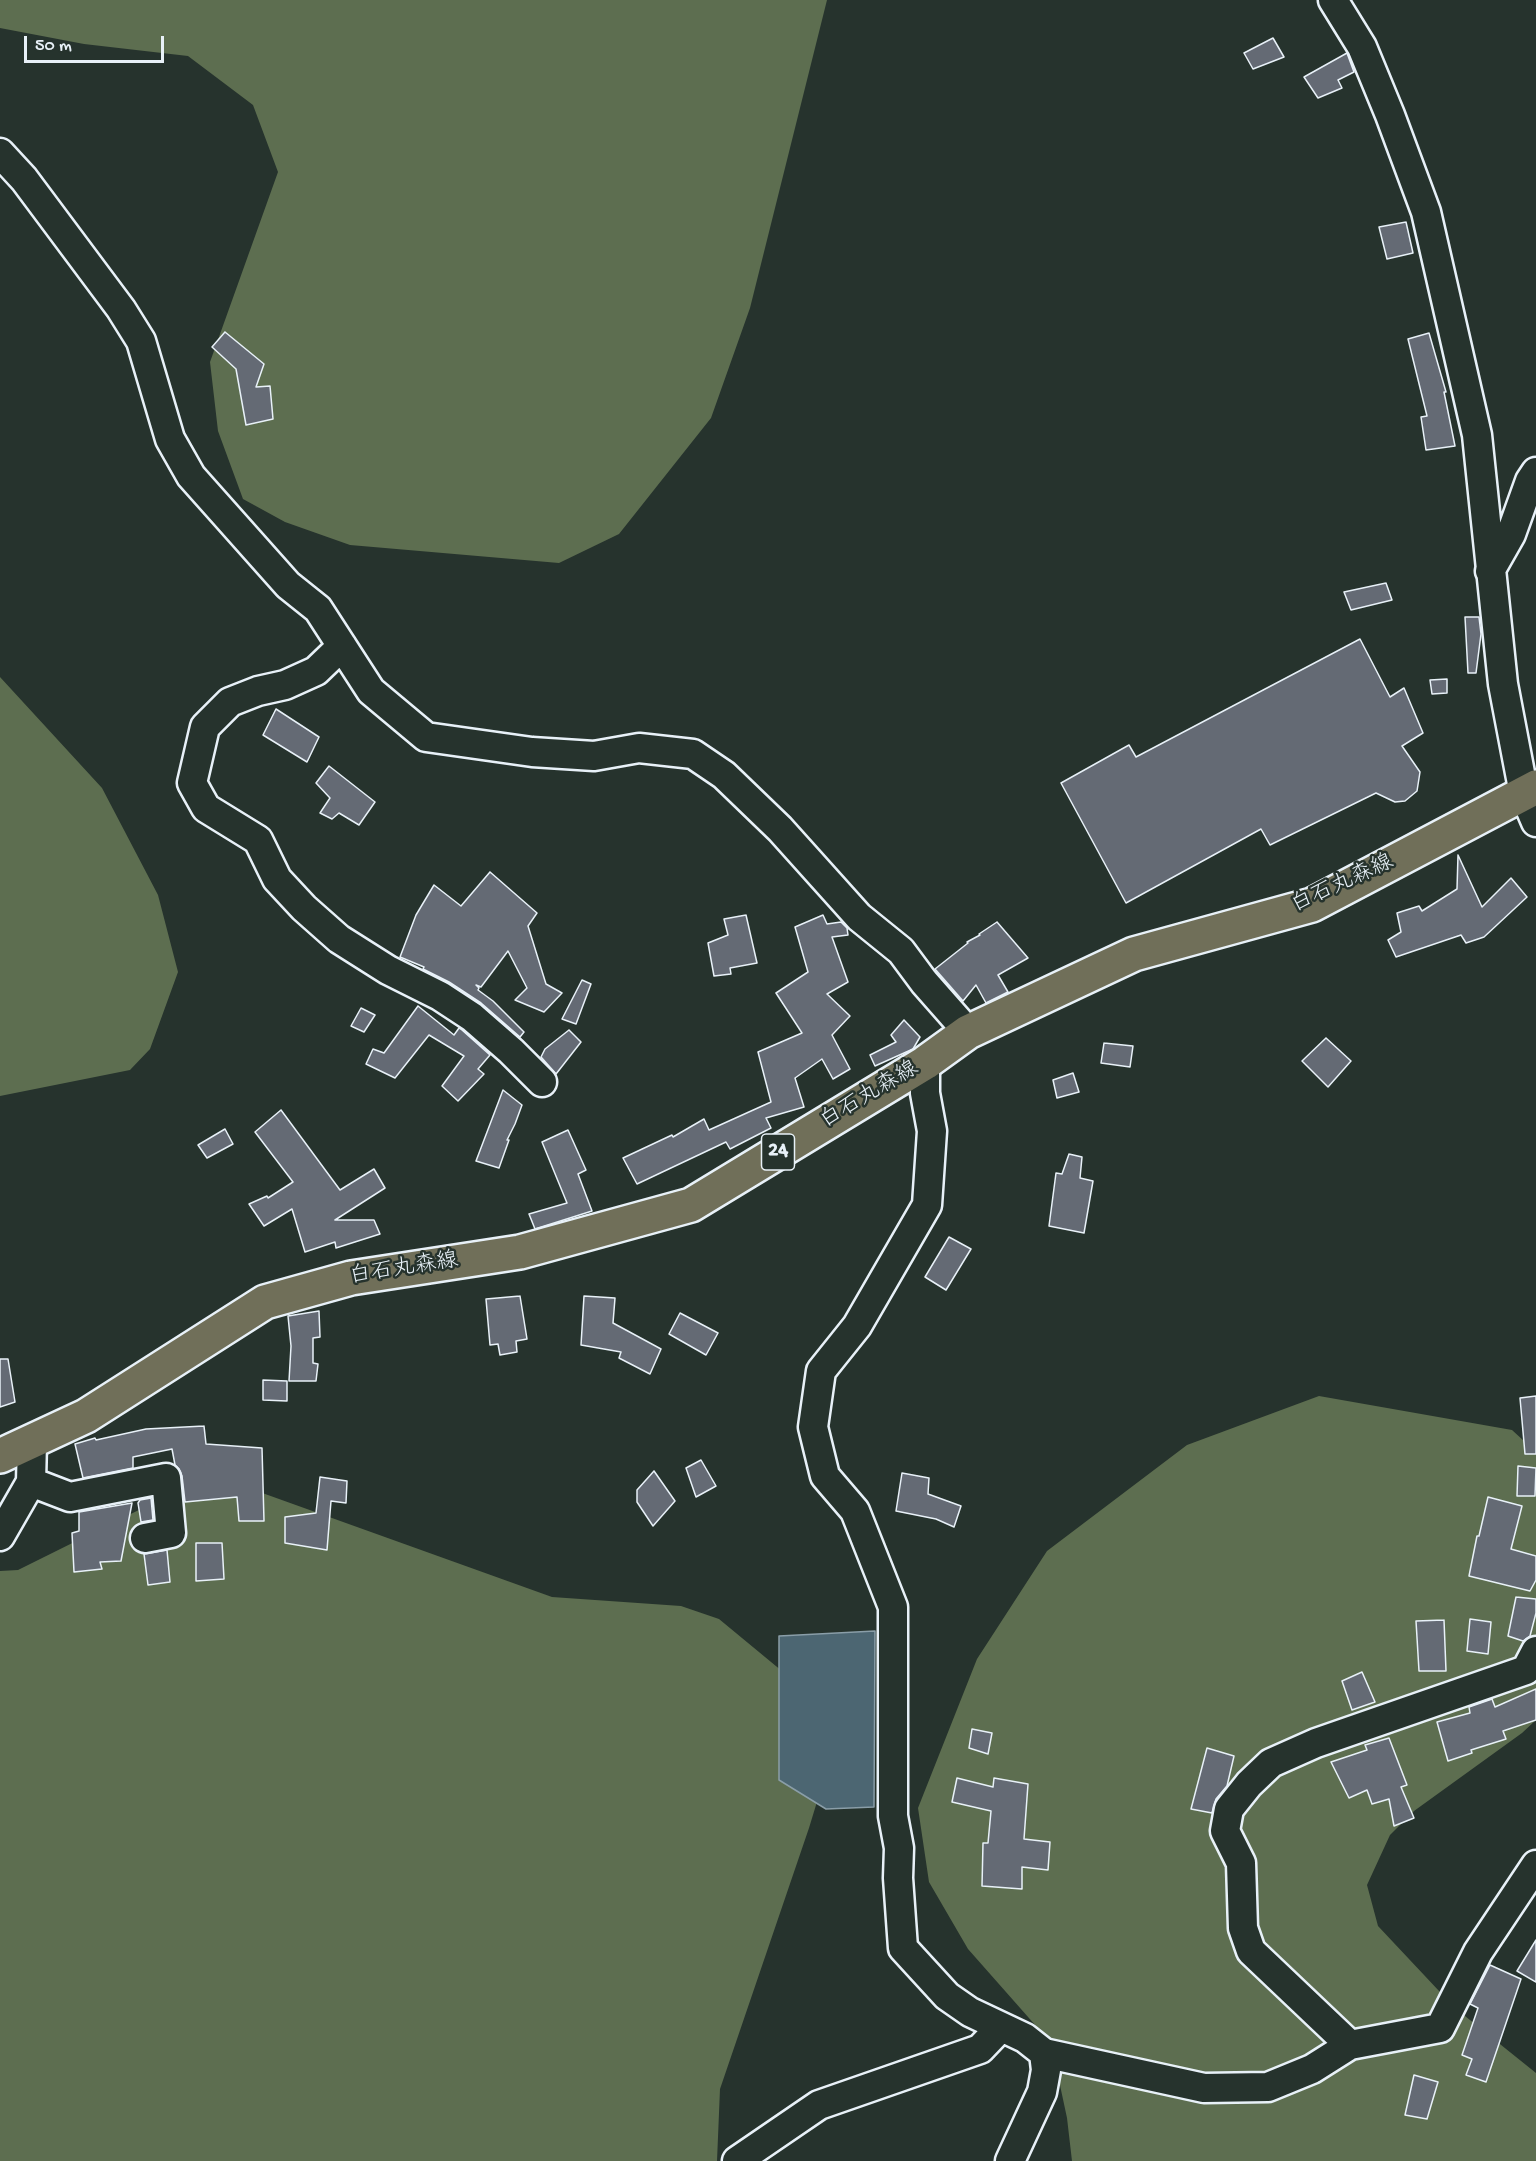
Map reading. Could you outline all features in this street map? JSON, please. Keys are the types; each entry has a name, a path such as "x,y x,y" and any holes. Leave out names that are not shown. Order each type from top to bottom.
{"main road":[{"name":"白石丸森線","path":"0,1456 86,1416 265,1302 351,1278 519,1252 690,1205 925,1063 968,1032 1134,954 1312,904 1532,801"}],"street":[{"path":"1333,0 1362,47 1426,212 1477,435 1503,684 1532,801"},
{"path":"0,153 24,179 121,309 141,341 170,439 191,476 288,585 318,609 371,691 426,737 532,752 594,756 639,748 693,754 724,775 780,829 859,917 901,951 924,982 968,1032"},
{"path":"1490,571 1511,534 1530,481 1536,472"},
{"path":"342,646 316,671 285,685 230,702 205,727 192,783 206,808 258,840 277,879 304,908 339,939 388,970 440,996 472,1017 542,1082"},
{"path":"925,1063 926,1093 932,1131 927,1204 857,1326 821,1371 813,1427 825,1476 855,1511 893,1607 893,1816 899,1848 898,1878 903,1948 947,1996 970,2012 1025,2038 1044,2053 1204,2088 1268,2087 1312,2069 1350,2045 1440,2028 1478,1952 1536,1865"},
{"path":"0,1536 31,1482 32,1441"},
{"path":"31,1482 70,1497 166,1478 171,1533 145,1538"},
{"path":"1350,2045 1251,1951 1243,1928 1241,1863 1225,1831 1229,1809 1271,1762 1328,1739 1526,1670 1536,1651"},
{"path":"737,2161 819,2105 980,2049 1001,2027"},
{"path":"1010,2161 1042,2092 1046,2070 1044,2053"}],"green space":[{"path":"0,0 827,0 750,308 711,418 619,534 559,563 350,545 285,522 243,499 218,431 210,362 278,172 253,105 188,56 84,44 0,28"},
{"path":"0,677 102,788 158,895 178,972 150,1049 130,1070 0,1096"},
{"path":"1319,1396 1512,1430 1536,1452 1536,1720 1522,1733 1414,1811 1390,1835 1367,1885 1378,1926 1455,2008 1536,2073 1536,2161 1072,2161 1067,2118 1051,2043 968,1949 929,1882 918,1808 977,1659 1047,1551 1187,1445"},
{"path":"254,1490 552,1597 681,1606 719,1619 834,1714 834,1746 809,1828 720,2089 717,2161 0,2161 0,1571 18,1570 167,1496"}],"water":[{"path":"875,1631 874,1807 826,1809 779,1780 779,1636"}],"building":[{"path":"1273,38 1284,57 1253,69 1244,53"},
{"path":"1347,53 1354,72 1338,80 1342,88 1318,98 1304,77"},
{"path":"1406,222 1413,253 1387,259 1379,227"},
{"path":"225,332 264,364 256,387 270,386 273,419 246,425 236,369 212,347"},
{"path":"1429,333 1446,392 1444,392 1455,446 1426,450 1421,417 1427,416 1408,339"},
{"path":"1386,583 1392,600 1351,610 1344,592"},
{"path":"1465,617 1479,617 1481,634 1476,673 1468,673"},
{"path":"1360,639 1390,697 1404,688 1423,733 1402,746 1420,772 1417,791 1405,801 1395,802 1376,793 1270,845 1261,829 1126,903 1061,783 1129,745 1136,757"},
{"path":"1447,679 1447,693 1432,694 1430,680"},
{"path":"276,709 319,737 307,762 263,735"},
{"path":"329,766 375,802 359,825 339,813 332,819 320,813 330,798 316,783"},
{"path":"1458,855 1482,907 1511,878 1527,897 1484,937 1466,943 1461,935 1396,957 1388,940 1401,932 1397,913 1419,906 1422,911 1457,889"},
{"path":"490,872 537,913 528,926 546,984 562,993 544,1012 515,1000 527,988 508,951 481,987 476,985 478,990 493,1001 524,1032 520,1037 481,1003 449,982 423,969 424,967 400,957 416,915 434,885 461,906"},
{"path":"746,915 757,963 730,968 731,974 714,976 708,943 728,935 724,919"},
{"path":"823,915 827,924 841,922 847,928 848,935 832,937 848,982 827,994 850,1016 832,1035 850,1069 833,1079 822,1059 795,1078 804,1107 766,1118 771,1128 730,1149 726,1142 637,1184 623,1158 672,1135 673,1137 704,1119 709,1130 771,1102 758,1052 802,1033 776,993 808,972 795,927"},
{"path":"997,922 1028,958 998,975 1008,992 986,1003 976,985 963,1001 935,969 967,942"},
{"path":"582,980 591,984 576,1024 562,1019"},
{"path":"418,1006 454,1035 459,1028 462,1030 490,1055 478,1069 484,1074 458,1101 442,1086 464,1056 429,1035 395,1078 366,1064 373,1049 384,1053"},
{"path":"361,1008 375,1015 364,1032 351,1026"},
{"path":"904,1020 920,1037 913,1049 875,1066 870,1055 896,1042 891,1035"},
{"path":"569,1030 581,1042 556,1074 541,1057 545,1049"},
{"path":"1326,1038 1351,1061 1328,1087 1302,1061"},
{"path":"1104,1043 1133,1046 1130,1067 1101,1063"},
{"path":"1073,1073 1079,1092 1057,1098 1053,1080"},
{"path":"503,1090 522,1105 507,1140 509,1140 499,1168 476,1161"},
{"path":"281,1110 340,1190 374,1169 385,1188 335,1220 374,1220 380,1234 336,1248 335,1242 305,1252 292,1209 264,1226 249,1204 267,1196 268,1198 293,1182 255,1132"},
{"path":"225,1129 233,1144 207,1158 198,1145"},
{"path":"568,1130 586,1170 578,1174 592,1211 535,1229 529,1214 567,1203 542,1142"},
{"path":"1069,1154 1082,1157 1080,1178 1093,1181 1084,1233 1049,1226 1056,1173 1062,1174"},
{"path":"949,1237 971,1249 946,1290 925,1277"},
{"path":"520,1296 527,1339 516,1341 517,1352 500,1355 498,1344 490,1345 486,1299"},
{"path":"584,1296 615,1298 613,1323 661,1349 650,1374 619,1358 621,1352 581,1345"},
{"path":"319,1311 320,1337 313,1338 313,1363 318,1364 316,1381 289,1381 291,1346 288,1316"},
{"path":"680,1313 718,1333 706,1355 669,1334"},
{"path":"0,1359 8,1359 15,1402 0,1407"},
{"path":"263,1380 287,1381 287,1401 263,1400"},
{"path":"1536,1396 1536,1454 1525,1454 1520,1398"},
{"path":"204,1426 206,1444 262,1448 264,1521 239,1521 237,1497 185,1502 182,1476 175,1465 172,1449 133,1457 133,1468 83,1478 75,1444 146,1429"},
{"path":"701,1460 716,1486 696,1497 686,1468"},
{"path":"1518,1466 1536,1468 1535,1496 1517,1496"},
{"path":"654,1471 675,1501 653,1526 637,1502 637,1490"},
{"path":"902,1473 929,1478 928,1494 961,1506 954,1527 936,1519 896,1511"},
{"path":"320,1477 347,1481 346,1503 331,1501 327,1550 285,1543 285,1517 316,1513"},
{"path":"1488,1497 1522,1506 1511,1549 1536,1556 1536,1580 1530,1591 1469,1576"},
{"path":"151,1498 153,1520 141,1522 138,1503 140,1500"},
{"path":"132,1503 121,1561 100,1562 102,1569 74,1572 72,1533 79,1531 79,1512"},
{"path":"196,1543 222,1543 224,1579 196,1581"},
{"path":"167,1550 170,1582 148,1585 144,1554"},
{"path":"1516,1597 1536,1599 1536,1613 1530,1636 1523,1641 1508,1636"},
{"path":"1470,1619 1491,1622 1488,1654 1467,1651"},
{"path":"1444,1620 1446,1671 1419,1671 1416,1621"},
{"path":"1362,1672 1375,1702 1352,1710 1342,1681"},
{"path":"1536,1689 1536,1720 1503,1731 1506,1739 1471,1750 1472,1753 1448,1761 1437,1722 1470,1713 1469,1707 1492,1699 1495,1707"},
{"path":"972,1729 992,1733 988,1754 969,1748"},
{"path":"1389,1738 1407,1785 1401,1787 1414,1818 1394,1826 1389,1799 1372,1804 1367,1790 1349,1798 1331,1762 1367,1750 1365,1745"},
{"path":"1207,1748 1234,1756 1227,1786 1216,1799 1212,1813 1191,1809"},
{"path":"957,1778 993,1787 994,1778 1028,1784 1024,1839 1050,1842 1048,1870 1022,1867 1022,1889 982,1886 983,1843 988,1843 991,1811 952,1802"},
{"path":"1536,1940 1536,1982 1517,1971"},
{"path":"1490,1965 1521,1979 1486,2082 1466,2075 1472,2059 1462,2055 1478,2008 1470,2004"},
{"path":"1414,2075 1438,2082 1427,2119 1405,2115"}]}
